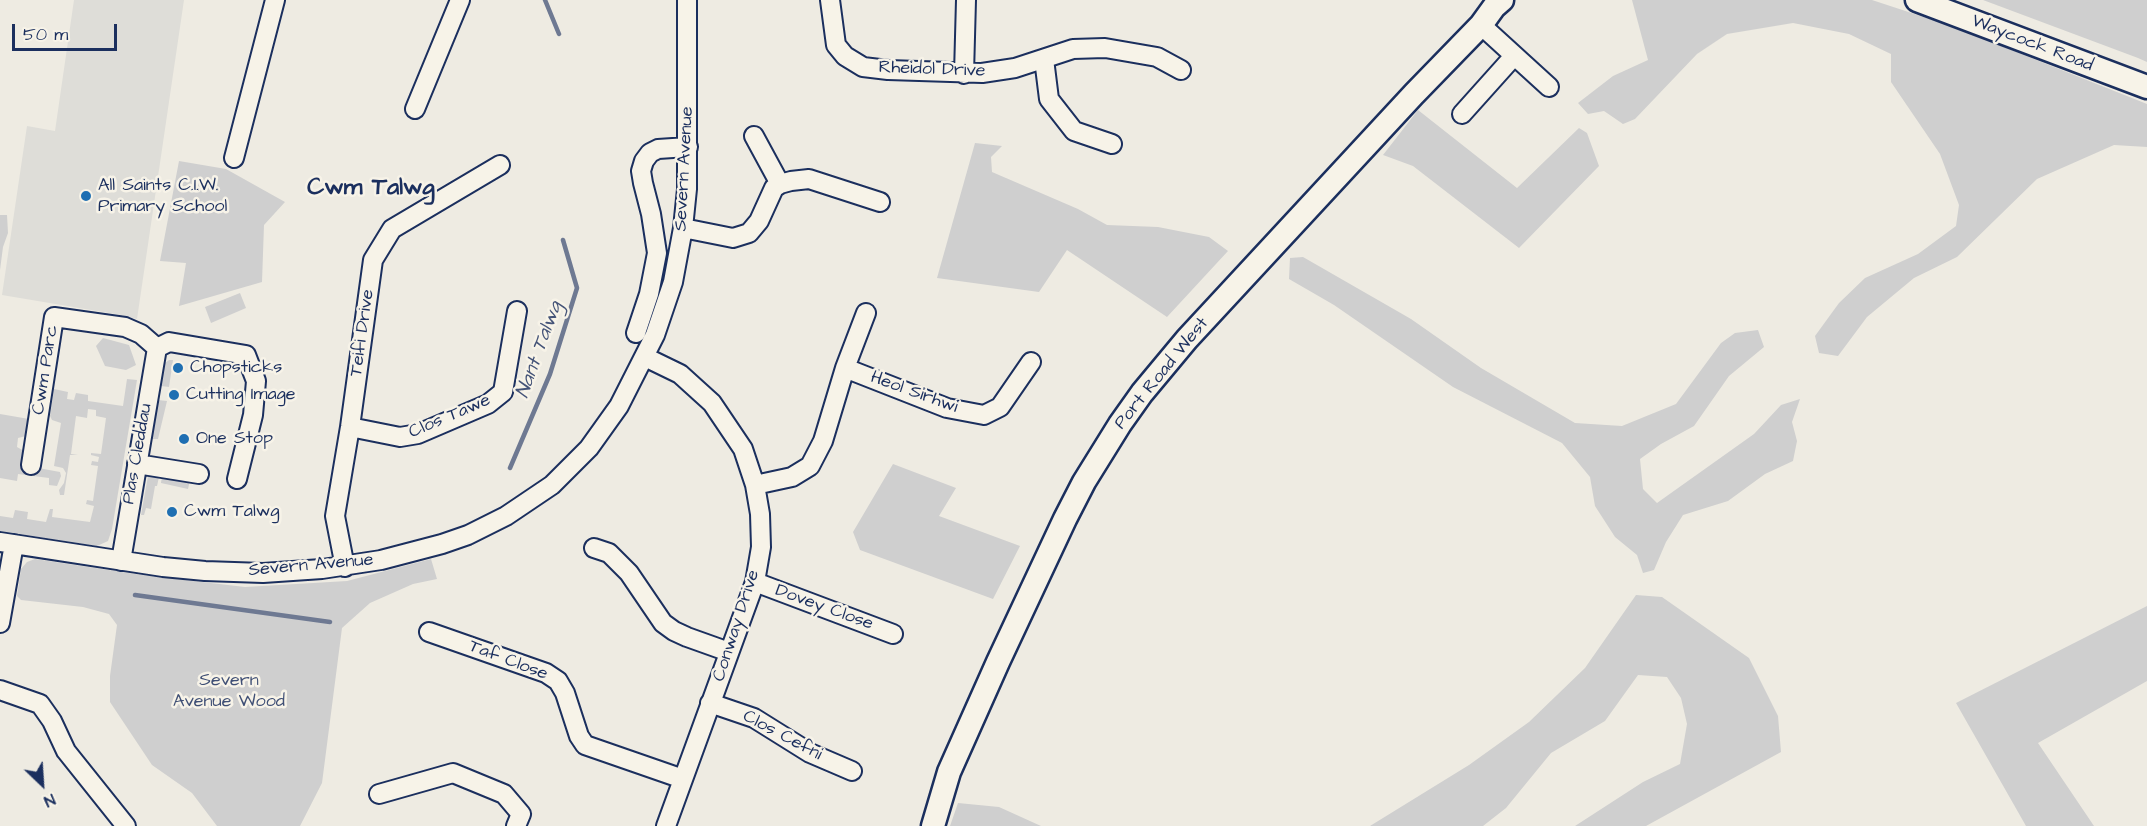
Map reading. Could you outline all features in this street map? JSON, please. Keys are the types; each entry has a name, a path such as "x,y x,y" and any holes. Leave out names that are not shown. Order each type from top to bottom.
{"main road":[{"name":"Port Road West","path":"933,826 956,755 1008,640 1070,510 1098,457 1120,424 1142,393 1187,339 1502,0"},
{"name":"Port Road West","path":"1481,25 1501,15 1521,0"},
{"name":"Waycock Road","path":"1917,0 2147,87"}],"street":[{"path":"234,158 275,0"},
{"path":"415,109 460,0"},
{"name":"Severn Avenue","path":"7,543 172,568 238,573 345,567 451,541 499,520 535,497 564,474 589,448 619,406 645,357 673,282 683,228 688,147 687,0"},
{"name":"Rheidol Drive","path":"830,0 836,45 845,56 863,67 964,74 1003,70 1044,60 1073,49 1105,48 1157,57 1181,70"},
{"path":"964,74 966,0"},
{"path":"1481,25 1549,87"},
{"path":"1462,114 1514,56"},
{"path":"1044,60 1049,99 1074,131 1112,144"},
{"path":"754,136 780,184"},
{"path":"636,333 649,294 657,253 641,171 650,153 658,149 688,147"},
{"name":"Teifi Drive","path":"345,567 335,516 373,260 392,229 500,165"},
{"path":"683,228 733,238 748,233 759,221 774,189 780,184 809,179 880,202"},
{"name":"Clos Tawe","path":"350,427 400,437 418,434 488,404 504,392 517,311"},
{"path":"755,485 792,477 810,466 823,441 844,368 866,313"},
{"name":"Cwm Parc","path":"31,465 54,317 125,327 141,334 157,348"},
{"path":"157,348 169,342 246,355 256,381 253,415 237,479"},
{"name":"Plas Cleddau","path":"121,561 157,348"},
{"name":"Conway Drive","path":"645,357 680,374 712,403 743,449 755,485 760,514 761,547 755,582 666,826"},
{"name":"Heol Sirhwi","path":"844,368 947,408 984,415 1000,407 1031,362"},
{"path":"137,464 200,474"},
{"path":"0,623 7,543"},
{"path":"594,548 609,553 629,573 663,623 674,632 729,652"},
{"name":"Dovey Close","path":"755,582 893,634"},
{"name":"Taf Close","path":"429,632 546,673 558,681 565,693 579,736 585,745 683,779"},
{"path":"0,690 40,704 52,721 66,751 126,826"},
{"name":"Clos Cefni","path":"710,704 754,718 810,753 855,776"},
{"path":"379,794 453,773 504,794 520,814 516,826"}],"shaded area":[{"name":"All Saints C.I.W. Primary School","path":"74,0 184,0 137,319 2,295 27,126 55,131"}],"green space":[{"path":"1632,0 1872,0 1951,26 2147,104 2147,147 2114,145 2037,179 1957,257 1914,278 1867,317 1838,356 1819,353 1815,336 1839,303 1865,278 1918,254 1956,226 1959,205 1940,154 1891,82 1891,54 1849,34 1793,23 1727,34 1697,54 1635,119 1623,124 1604,111 1588,114 1578,103 1613,76 1648,60"},
{"path":"1983,0 2147,0 2147,62 2138,58"},
{"path":"1418,110 1517,188 1579,128 1587,133 1599,166 1519,248 1413,166 1383,155"},
{"path":"975,143 1002,146 991,157 992,172 1078,209 1107,225 1158,227 1209,237 1228,251 1167,317 1067,250 1039,292 937,278"},
{"path":"179,161 226,169 285,202 264,225 262,282 179,306 186,263 160,261"},
{"path":"0,215 7,215 8,233 3,247 0,270"},
{"path":"1303,257 1411,319 1481,368 1575,423 1622,426 1676,404 1721,343 1735,333 1758,330 1764,347 1729,376 1694,426 1661,444 1640,459 1643,489 1657,503 1754,434 1781,405 1800,399 1792,422 1797,441 1793,461 1765,474 1728,501 1683,515 1666,542 1654,570 1643,573 1637,555 1615,537 1595,506 1590,477 1562,443 1453,387 1334,305 1289,279 1290,258"},
{"path":"240,293 246,308 211,323 205,307"},
{"path":"103,338 129,345 136,365 126,370 105,366 96,346"},
{"path":"173,360 169,387 161,386 165,363"},
{"path":"127,379 137,380 112,529 108,541 97,546 0,531 0,516 13,518 15,510 28,512 27,519 46,522 50,509 53,509 52,517 90,522 94,506 86,504 87,500 93,501 98,466 91,465 92,461 98,462 99,457 91,453 101,454 106,418 96,416 96,410 88,409 87,418 76,416 71,454 78,455 70,455 64,495 60,495 59,490 64,483 66,473 63,468 54,466 61,423 52,420 50,416 54,389 68,392 67,399 74,400 76,393 88,395 88,401 123,406"},
{"path":"158,400 167,401 158,439 152,439"},
{"path":"0,414 29,419 26,436 18,438 17,447 24,451 22,465 60,472 61,476 57,486 49,485 49,478 18,474 17,481 0,478"},
{"path":"893,464 956,488 939,516 1020,546 993,599 860,550 853,532"},
{"path":"162,475 190,480 188,489 161,483"},
{"path":"148,476 159,477 151,509 146,508 144,515 141,515"},
{"name":"Severn Avenue Wood","path":"35,559 245,587 347,581 431,559 437,579 413,584 370,603 342,628 322,783 300,826 217,826 192,793 152,765 110,702 110,676 117,625 109,614 83,607 21,600 17,596 21,569 27,562"},
{"path":"1636,595 1662,597 1749,658 1778,716 1781,752 1646,826 1575,826 1643,782 1680,764 1687,724 1681,698 1667,677 1638,675 1605,721 1551,753 1506,808 1483,826 1370,826 1469,765 1529,722 1585,668"},
{"path":"2147,606 2147,681 2038,743 2094,826 2026,826 1956,703"},
{"path":"958,803 999,807 1041,826 950,826"}],"waterway":[{"name":"Nant Talwg","path":"545,0 559,34"},
{"name":"Nant Talwg","path":"510,468 550,374 577,288 563,240"},
{"name":"Nant Talwg","path":"135,595 330,622"}],"place":[{"name":"All Saints C.I.W. Primary School","path":"86,196"},
{"name":"Chopsticks","path":"178,368"},
{"name":"Cutting Image","path":"174,395"},
{"name":"One Stop","path":"184,439"},
{"name":"Cwm Talwg","path":"172,512"}],"district":[{"name":"Cwm Talwg","path":"371,189"}]}
